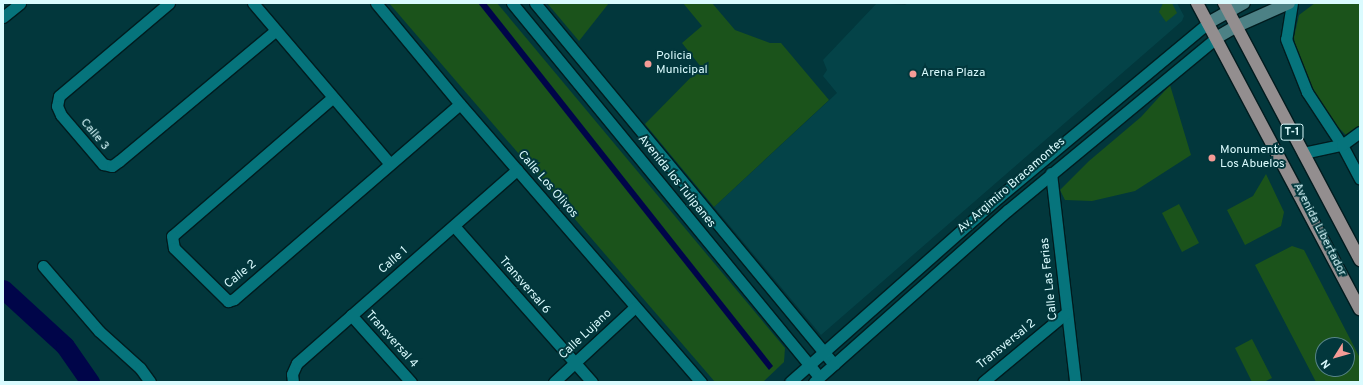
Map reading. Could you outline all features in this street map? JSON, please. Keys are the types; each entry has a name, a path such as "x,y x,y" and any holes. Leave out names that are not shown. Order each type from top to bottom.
{"main road":[{"name":"Avenida Libertador","path":"1198,3 1360,309"},
{"name":"Avenida Libertador","path":"1226,7 1235,27 1360,260"}],"street":[{"path":"3,17 20,3"},
{"name":"Calle 3","path":"169,3 59,96 57,106 61,115 103,164 112,166 119,162 275,31"},
{"path":"253,3 332,98 390,164"},
{"name":"Calle Los Olivos","path":"376,3 460,104 701,382"},
{"name":"Avenida los Tulipanes","path":"512,3 809,364 817,380"},
{"name":"Avenida los Tulipanes","path":"534,3 834,364"},
{"name":"Av. Argimiro Bracamontes","path":"790,382 999,197 1226,7 1244,3"},
{"path":"817,380 1051,173 1216,38 1235,27 1289,3"},
{"path":"1292,3 1286,39 1308,92 1342,145 1360,179"},
{"path":"574,79 588,68"},
{"name":"Calle 2","path":"332,98 172,236 174,248 220,297 228,301 234,299 460,104"},
{"path":"1303,153 1342,145 1360,132"},
{"name":"Calle 1","path":"292,378 297,363 517,170"},
{"name":"Calle Las Ferias","path":"1051,173 1075,382"},
{"name":"Transversal 6","path":"454,226 592,382"},
{"path":"43,266 99,331 140,368 150,382"},
{"name":"Calle Lujano","path":"554,382 635,307"},
{"name":"Transversal 2","path":"983,382 1066,313"},
{"name":"Transversal 4","path":"352,315 411,382"}],"shaded area":[{"path":"478,3 486,3 773,366 769,370"},
{"path":"877,3 905,5 908,3 1177,3 1184,16 1182,21 821,335 714,207 837,93 823,76 827,70 823,60"}],"green space":[{"path":"389,3 497,3 785,348 784,362 763,382 715,382"},
{"path":"547,3 609,3 579,41"},
{"path":"683,3 712,3 735,30 770,43 781,43 829,100 714,207 645,124 701,67 682,43 702,26"},
{"path":"1163,3 1172,3 1177,13 1166,22 1159,12"},
{"path":"1315,3 1360,3 1360,126 1347,136 1334,123 1313,92 1295,46 1294,37 1299,15"},
{"path":"1170,85 1191,155 1135,191 1092,201 1065,200 1060,190 1089,161 1141,117"},
{"path":"1266,174 1284,212 1281,226 1245,245 1227,210 1253,196"},
{"path":"1179,204 1199,243 1182,252 1162,213"},
{"path":"1292,246 1304,250 1349,337 1315,337 1315,377 1355,377 1355,348 1360,358 1360,382 1316,382 1255,265"},
{"path":"1252,339 1272,378 1264,382 1252,382 1235,348"}],"waterway":[{"path":"3,289 65,346 90,382"}],"place":[{"name":"Policia Municipal","path":"648,64"},
{"name":"Arena Plaza","path":"913,74"},
{"name":"Monumento Los Abuelos","path":"1212,158"}]}
